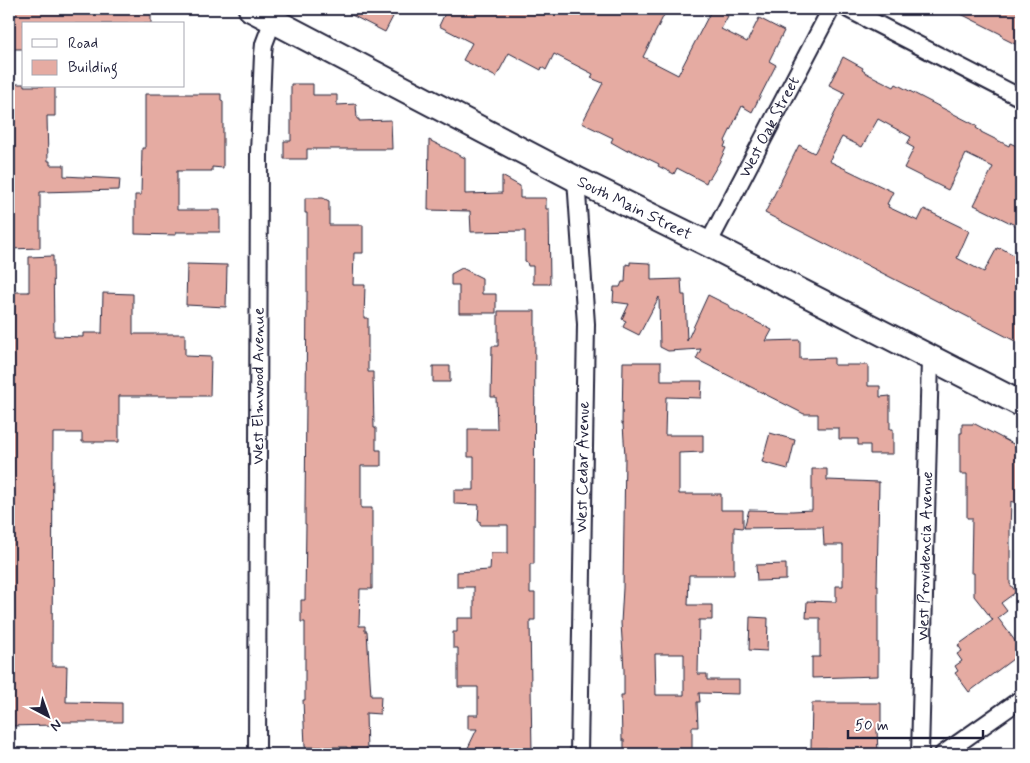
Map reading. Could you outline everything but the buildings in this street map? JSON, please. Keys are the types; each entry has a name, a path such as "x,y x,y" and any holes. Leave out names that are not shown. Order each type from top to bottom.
{"main road":[{"name":"South Main Street","path":"251,9 576,179 708,244 1021,404"}],"street":[{"name":"West Oak Street","path":"708,244 831,9"},
{"path":"848,9 1021,98"},
{"name":"West Elmwood Avenue","path":"257,754 259,153 262,54 273,20"},
{"name":"West Cedar Avenue","path":"576,179 586,324 578,754"},
{"name":"West Providencia Avenue","path":"920,754 930,359"},
{"path":"943,754 1021,699"}]}
